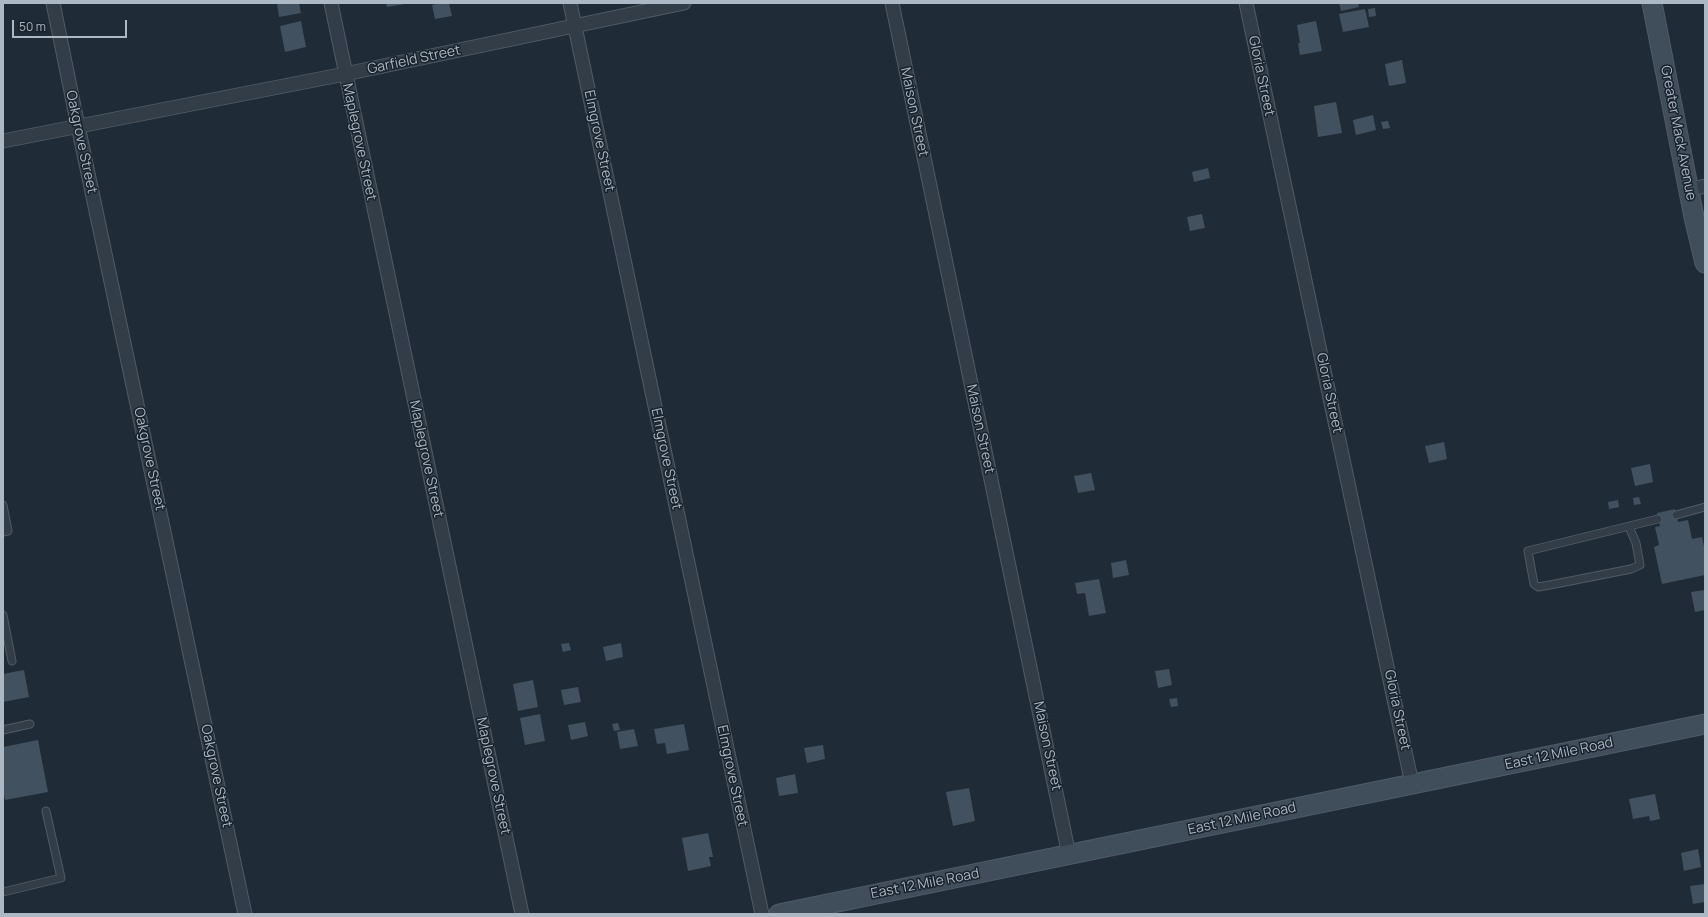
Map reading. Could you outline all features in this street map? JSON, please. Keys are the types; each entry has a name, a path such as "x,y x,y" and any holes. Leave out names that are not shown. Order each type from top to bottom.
{"main road":[{"name":"Greater Mack Avenue","path":"1652,3 1697,188 1705,263"},
{"name":"East 12 Mile Road","path":"779,914 1705,724"}],"street":[{"name":"Oakgrove Street","path":"53,3 246,914"},
{"name":"Maplegrove Street","path":"331,3 522,914"},
{"name":"Elmgrove Street","path":"570,3 762,914"},
{"name":"Garfield Street","path":"3,141 345,74 684,3"},
{"name":"Maison Street","path":"892,3 1069,855"},
{"name":"Gloria Street","path":"1246,3 1412,784"}],"lane":[{"path":"3,505 8,531 3,532"},
{"path":"1676,515 1705,507"},
{"path":"1629,527 1636,543 1640,566 1550,585 1538,587 1534,584 1528,551 1658,519"},
{"path":"3,615 12,661"},
{"path":"3,730 30,724"},
{"path":"3,892 60,878 46,811"}],"building":[{"path":"277,3 299,3 301,13 279,17"},
{"path":"386,3 405,3 405,4 387,7"},
{"path":"449,3 452,16 435,19 432,5"},
{"path":"1339,3 1358,3 1359,7 1341,11"},
{"path":"1375,8 1376,16 1369,17 1368,9"},
{"path":"1365,9 1369,27 1343,32 1339,14"},
{"path":"301,21 306,47 285,52 280,26"},
{"path":"1316,21 1322,51 1300,55 1297,25"},
{"path":"1402,60 1406,83 1389,86 1385,64"},
{"path":"1336,102 1342,133 1318,137 1314,106"},
{"path":"1373,115 1376,130 1356,135 1353,120"},
{"path":"1388,121 1390,128 1383,129 1381,122"},
{"path":"1208,168 1210,178 1194,182 1192,172"},
{"path":"1202,214 1205,228 1190,231 1187,217"},
{"path":"1444,442 1447,459 1429,463 1425,446"},
{"path":"1650,464 1653,482 1635,486 1631,468"},
{"path":"1091,473 1095,490 1078,493 1074,476"},
{"path":"1639,497 1641,504 1634,505 1633,498"},
{"path":"1618,500 1619,507 1609,509 1608,502"},
{"path":"1675,509 1678,522 1688,520 1692,539 1702,537 1705,551 1705,575 1662,584 1654,547 1659,545 1655,527 1660,526 1657,513"},
{"path":"1126,560 1129,575 1113,578 1111,563"},
{"path":"1099,579 1106,613 1089,616 1085,593 1077,594 1075,583"},
{"path":"1705,590 1705,610 1695,612 1691,592"},
{"path":"569,643 571,650 563,652 561,644"},
{"path":"621,643 623,657 606,661 603,647"},
{"path":"1169,669 1172,685 1158,688 1155,671"},
{"path":"24,670 29,697 3,702 3,674"},
{"path":"533,680 538,707 518,711 513,684"},
{"path":"578,687 581,702 564,705 561,690"},
{"path":"1177,698 1178,706 1171,707 1169,699"},
{"path":"540,714 545,741 525,745 520,718"},
{"path":"585,722 588,736 571,740 568,725"},
{"path":"618,723 620,730 614,731 612,724"},
{"path":"684,724 689,750 667,754 665,743 657,744 654,729"},
{"path":"634,729 638,746 620,749 617,732"},
{"path":"38,740 48,792 5,800 3,790 3,747"},
{"path":"823,745 825,759 807,763 804,748"},
{"path":"795,774 798,793 779,796 776,778"},
{"path":"969,788 975,821 953,826 946,792"},
{"path":"1655,794 1660,819 1650,821 1649,816 1633,819 1629,799"},
{"path":"708,833 713,857 709,857 711,866 688,871 682,838"},
{"path":"1698,849 1701,867 1684,871 1681,853"},
{"path":"1705,884 1705,902 1693,904 1690,886"}]}
